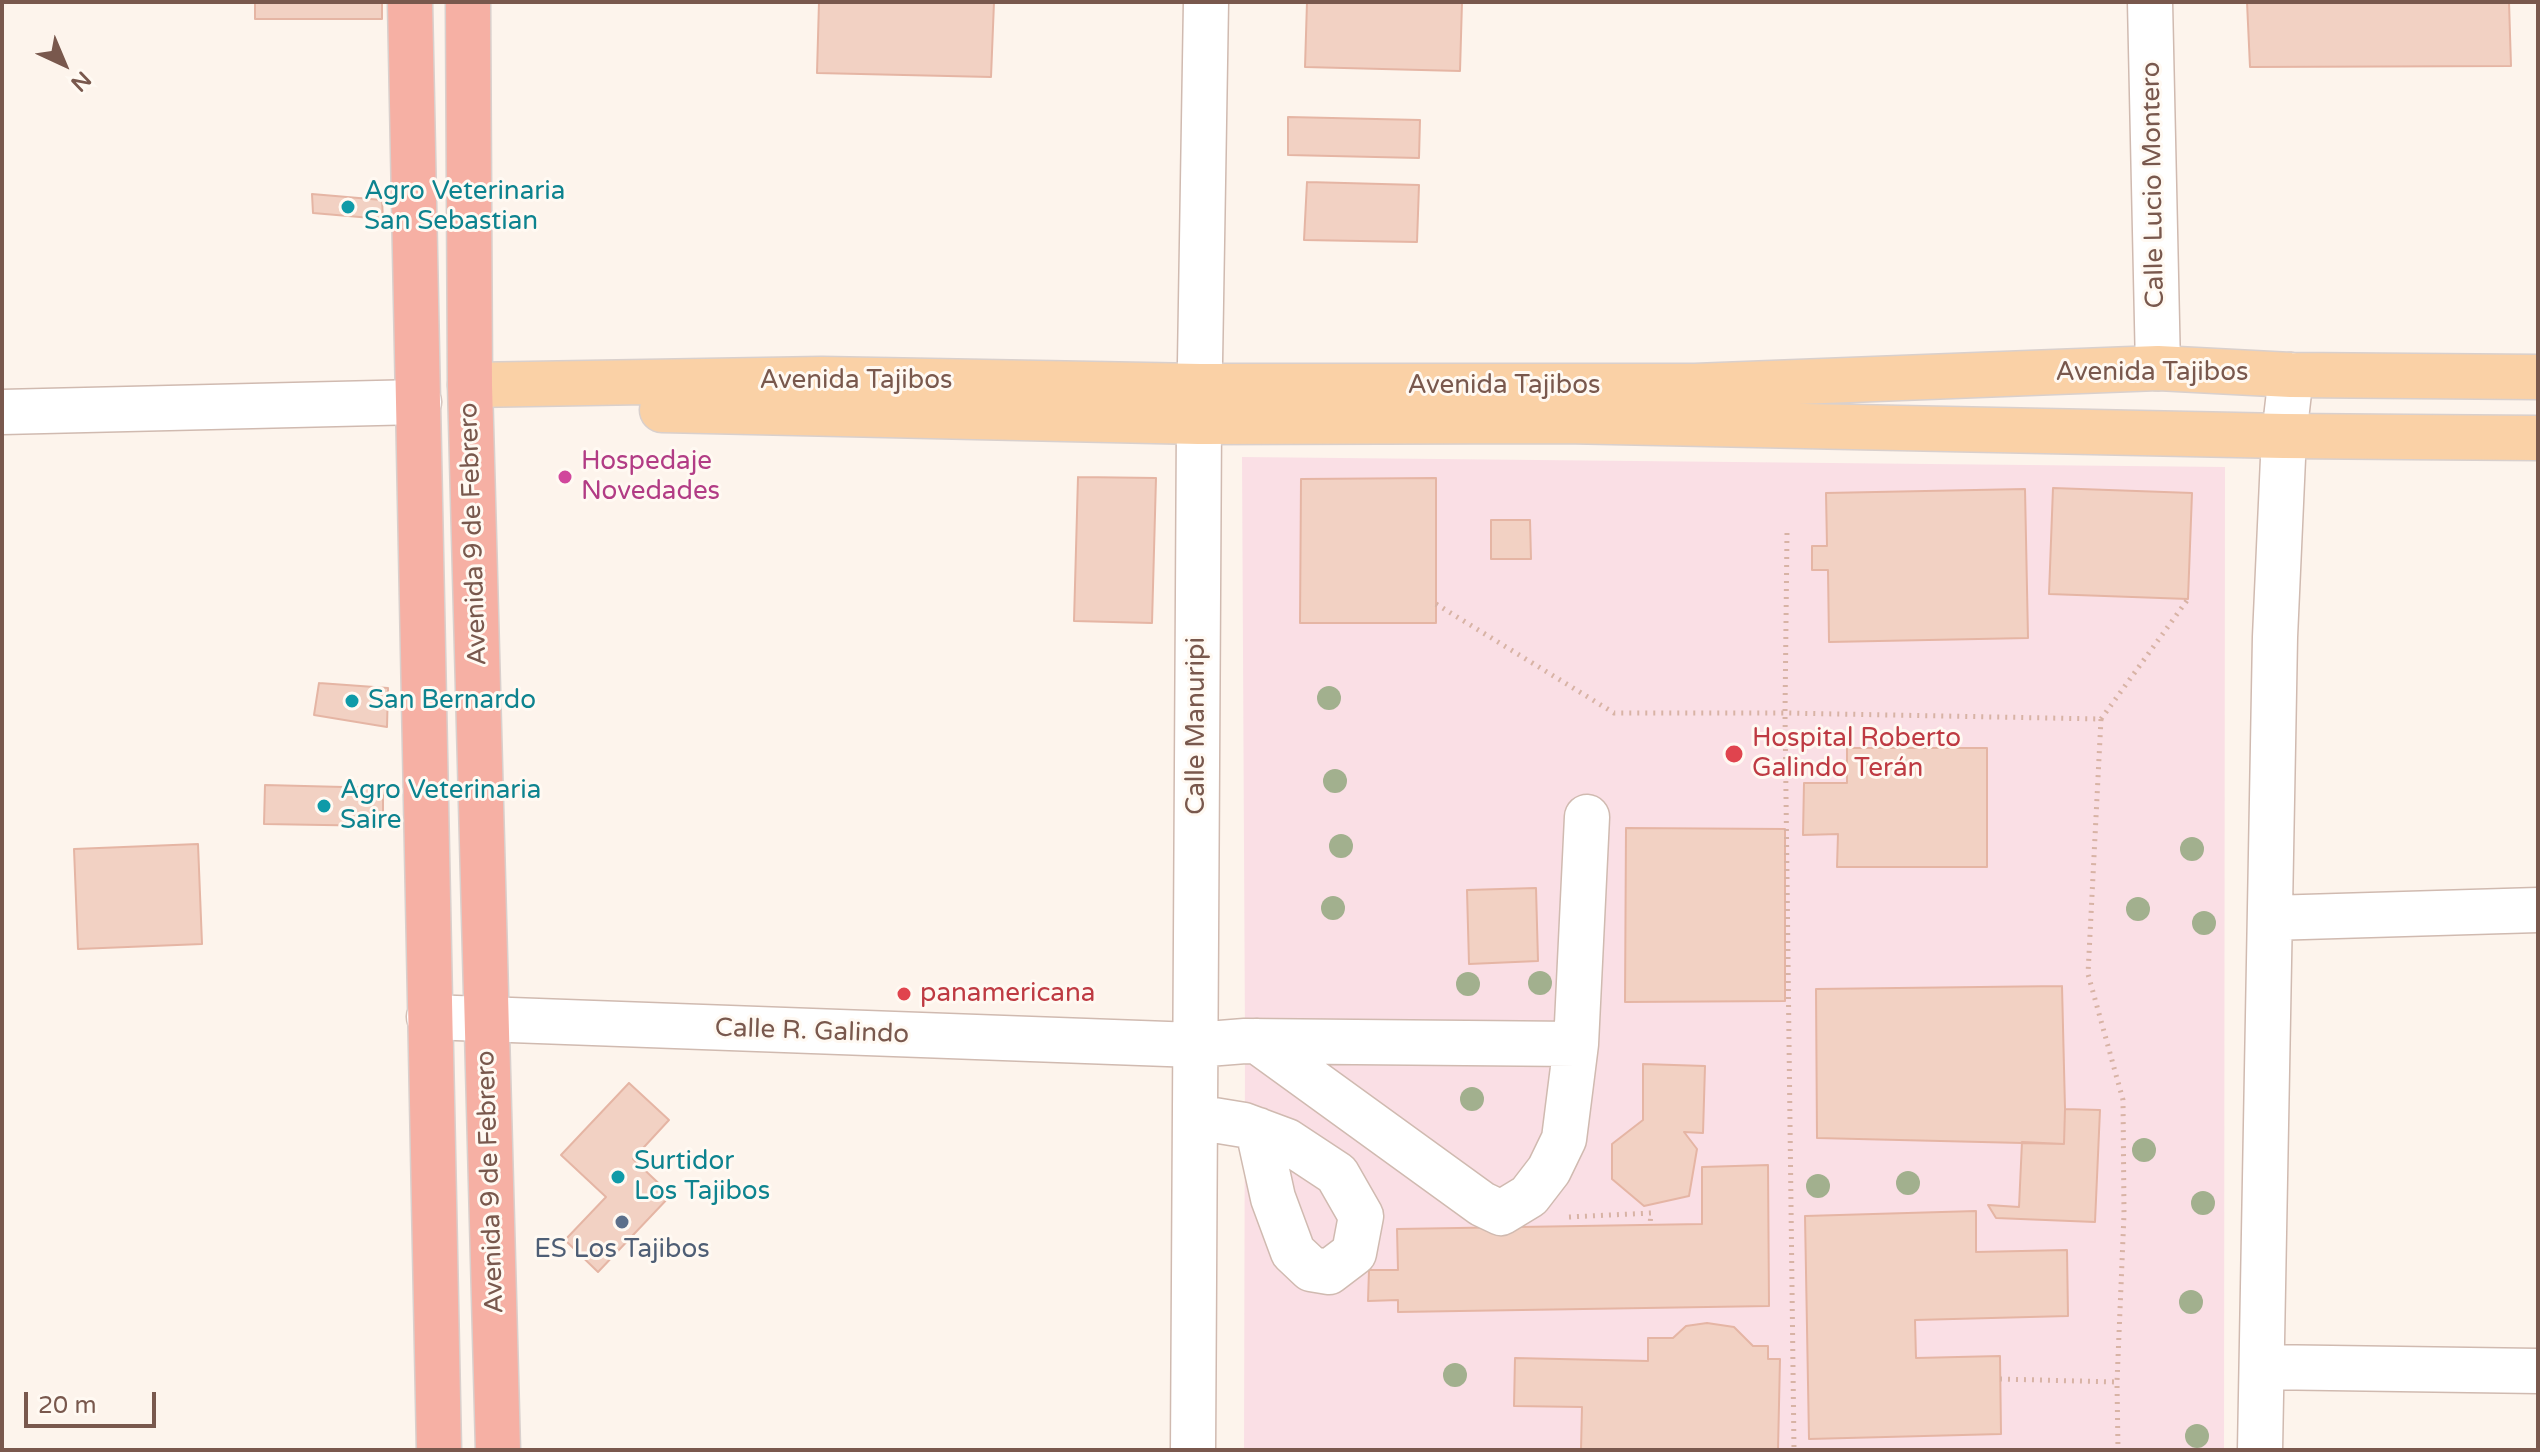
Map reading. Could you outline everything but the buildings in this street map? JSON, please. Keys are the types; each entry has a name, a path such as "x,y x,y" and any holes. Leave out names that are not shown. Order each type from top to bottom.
{"highway":[{"name":"Avenida 9 de Febrero","path":"410,2 439,1450"},
{"name":"Avenida 9 de Febrero","path":"468,2 471,395 498,1450"}],"main road":[{"name":"Avenida Tajibos","path":"1200,404 2158,368 2291,375 2538,377"},
{"name":"Avenida Tajibos","path":"471,395 1200,404 1564,421 2284,436 2538,438"}],"street":[{"name":"Calle Manuripi","path":"1193,1450 1206,2"},
{"name":"Calle Lucio Montero","path":"2150,2 2158,368"},
{"path":"2260,1450 2275,637 2284,436 2291,375"},
{"path":"2,412 419,402"},
{"path":"1257,1041 1482,1204 1501,1213 1529,1196 1549,1170 1564,1139 1576,1044 1587,817"},
{"path":"2270,918 2538,910"},
{"name":"Calle R. Galindo","path":"429,1017 1195,1045 1257,1041 1576,1044"},
{"path":"1195,1117 1258,1130"},
{"path":"2262,1367 2538,1371"}],"path":[{"path":"1787,533 1785,713 1794,1450"},
{"path":"2118,1450 2117,1382 2124,1214 2123,1100 2088,974 2101,719 2188,599"},
{"path":"1436,604 1614,713 2101,719"},
{"path":"1501,1213 1514,1219 1651,1213 1650,1225"},
{"path":"2000,1379 2117,1382"}],"shaded area":[{"name":"Hospital Roberto Galindo Terán","path":"1242,457 2225,467 2224,1450 1244,1450"}],"place":[{"name":"Agro Veterinaria San Sebastian","path":"348,207"},
{"name":"Hospedaje Novedades","path":"565,477"},
{"name":"San Bernardo","path":"352,701"},
{"name":"Hospital Roberto Galindo Terán","path":"1734,754"},
{"name":"Agro Veterinaria Saire","path":"324,806"},
{"name":"panamericana","path":"904,994"},
{"name":"Surtidor Los Tajibos","path":"618,1177"},
{"name":"ES Los Tajibos","path":"622,1222"}]}
